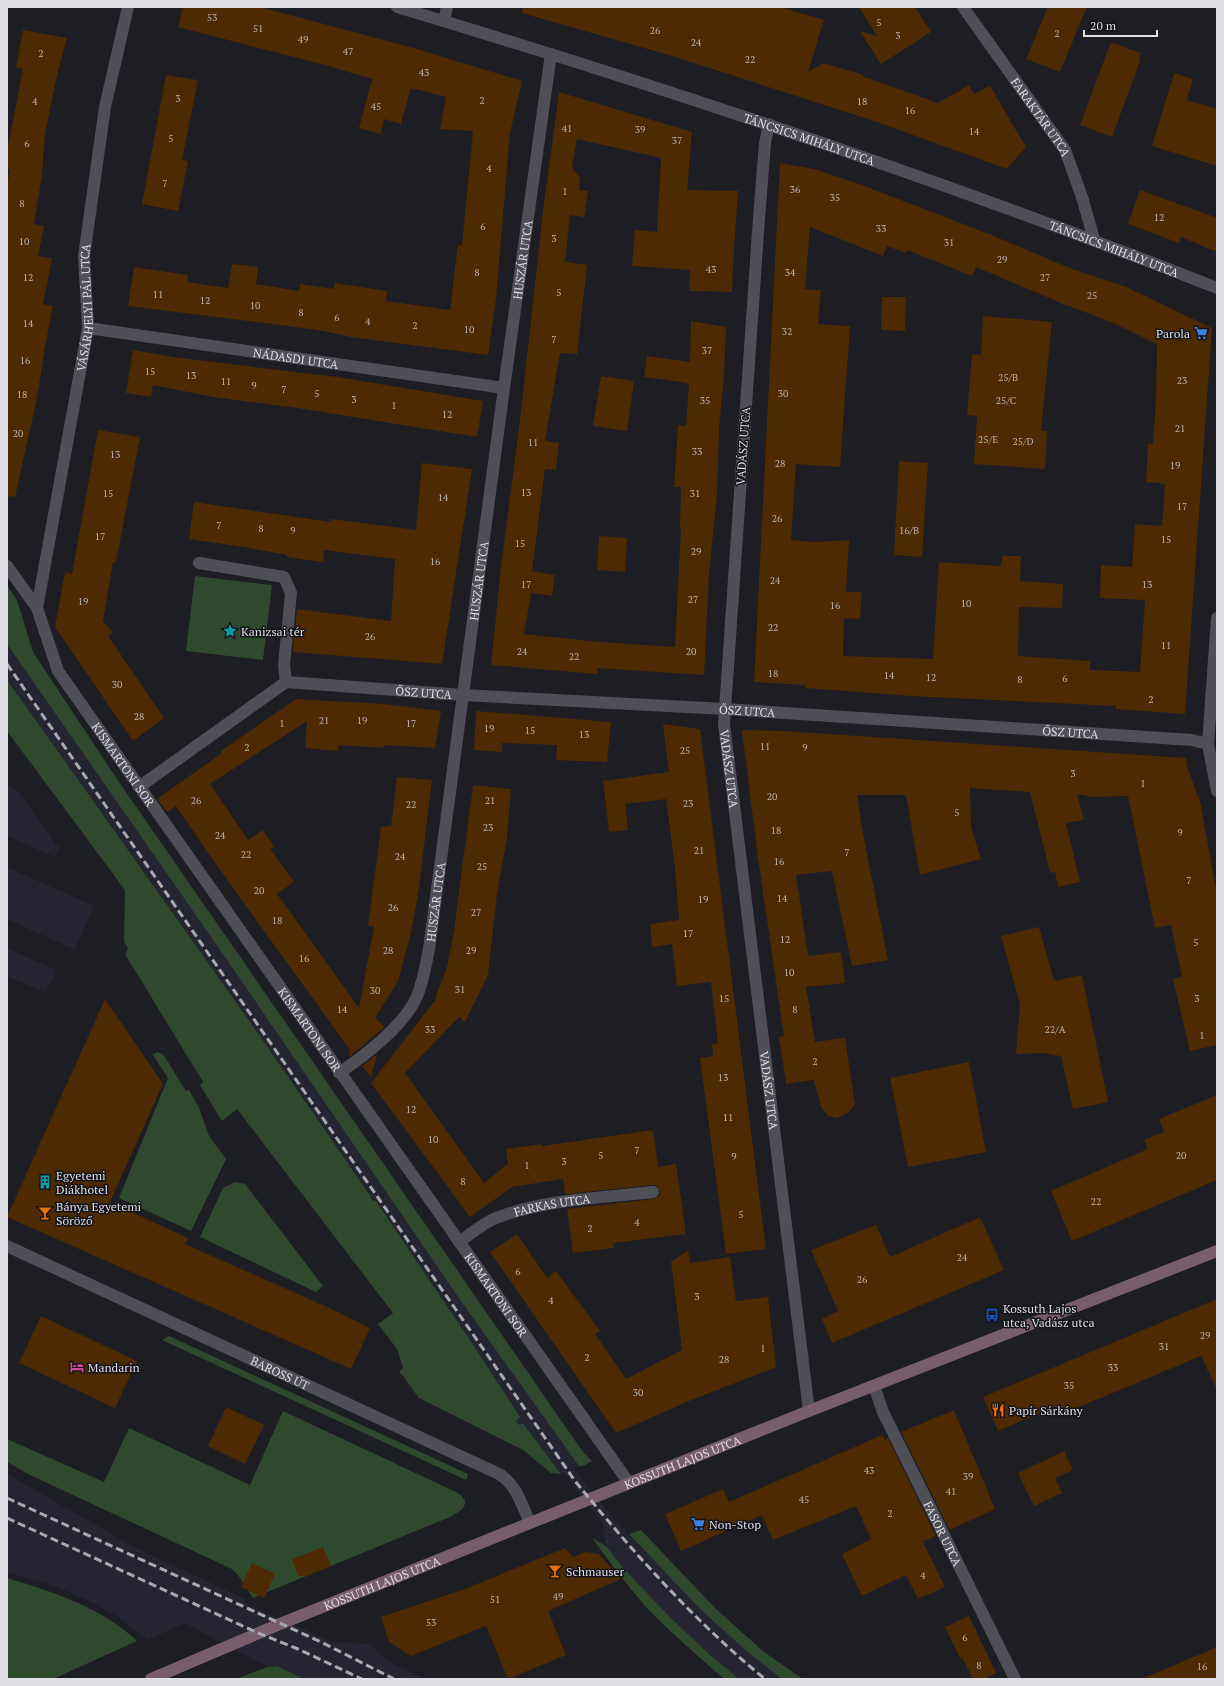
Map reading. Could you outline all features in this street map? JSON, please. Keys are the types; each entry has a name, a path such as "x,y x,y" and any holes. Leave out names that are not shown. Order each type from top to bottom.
{"street":[{"name":"VÁSÁRHELYI PÁL UTCA","path":"37,608 88,328 84,256 105,107 128,7"},
{"name":"TÁNCSICS MIHÁLY UTCA","path":"397,7 551,54 769,124 1094,239 1217,288"},
{"path":"444,21 447,7"},
{"name":"FARAKTÁR UTCA","path":"964,7 1065,150 1082,197 1094,239"},
{"name":"HUSZÁR UTCA","path":"339,1072 380,1042 404,1018 419,992 429,949 504,388 551,54"},
{"name":"VADÁSZ UTCA","path":"769,124 765,143 759,218 725,709 725,732 809,1411"},
{"name":"NÁDASDI UTCA","path":"88,328 504,388"},
{"path":"138,787 286,682 284,665 291,594 284,577 199,563"},
{"name":"KISMARTONI SOR","path":"7,566 37,608 58,671 138,787 630,1483"},
{"path":"1217,618 1208,744 1217,791"},
{"name":"ŐSZ UTCA","path":"286,682 463,695 725,709 1184,740 1208,744"},
{"name":"FARKAS UTCA","path":"459,1242 494,1219 518,1211 561,1203 654,1192"},
{"name":"BAROSS ÚT","path":"7,1246 499,1474 507,1480 514,1489 530,1523"},
{"name":"KOSSUTH LAJOS UTCA","path":"151,1679 280,1624 530,1523 809,1411 1217,1251"},
{"name":"FASOR UTCA","path":"874,1386 883,1412 1015,1679"}],"shaded area":[{"path":"7,644 227,960 463,1304 577,1462 579,1466 574,1469 613,1518 700,1609 750,1654 782,1679 739,1679 710,1655 671,1618 624,1569 610,1552 606,1546 602,1522 564,1473 561,1474 524,1423 519,1425 516,1421 520,1417 376,1201 372,1200 327,1132 163,898 7,680"},
{"path":"7,786 18,791 59,848 55,857 7,836"},
{"path":"7,867 94,906 75,950 7,919"},
{"path":"7,948 56,970 46,993 7,976"},
{"path":"7,1474 138,1549 247,1600 243,1602 332,1642 369,1644 389,1662 426,1679 304,1679 277,1666 267,1667 185,1623 147,1640 121,1619 94,1603 52,1585 7,1573"}],"green space":[{"path":"195,576 272,585 263,660 186,651"},
{"path":"7,585 17,600 33,652 119,782 583,1452 592,1461 583,1466 579,1466 463,1304 227,960 7,644"},
{"path":"7,680 235,1000 325,1129 372,1200 376,1201 520,1417 516,1421 519,1425 523,1423 561,1474 551,1473 523,1450 419,1398 399,1372 403,1368 397,1349 378,1324 393,1313 237,1109 222,1121 200,1085 203,1082 125,954 128,948 124,942 125,890 7,731"},
{"path":"157,1052 163,1054 186,1091 189,1090 199,1108 209,1136 226,1159 191,1231 119,1198 168,1078 153,1055"},
{"path":"235,1182 245,1184 323,1286 316,1292 200,1237 223,1188"},
{"path":"169,1336 468,1474 466,1480 162,1340"},
{"path":"283,1411 458,1493 465,1501 464,1507 450,1517 253,1598 238,1575 232,1569 30,1475 7,1462 7,1439 104,1482 129,1428 250,1485"},
{"path":"641,1530 717,1610 764,1652 803,1679 782,1679 750,1654 700,1609 629,1534"},
{"path":"592,1538 606,1546 624,1569 671,1618 710,1655 739,1679 724,1679 664,1625 638,1598"},
{"path":"7,1578 76,1602 108,1619 137,1641 53,1679 7,1679"},
{"path":"277,1666 304,1679 236,1679 267,1667"}],"building":[{"path":"183,7 260,7 410,47 522,81 510,133 496,299 488,355 351,337 318,330 128,306 134,267 188,275 187,282 228,288 232,264 258,267 256,284 299,291 300,284 334,289 335,283 387,291 386,301 450,310 458,245 462,245 473,131 440,129 446,97 411,88 401,124 384,119 381,134 359,128 372,79 325,65 178,27"},
{"path":"523,7 780,7 824,20 808,72 823,63 864,75 862,76 938,103 969,85 974,94 990,86 1026,147 1007,169 877,122 669,55 522,13"},
{"path":"859,7 915,7 931,32 881,64 860,31 877,36"},
{"path":"1048,7 1087,7 1060,72 1026,59"},
{"path":"23,30 67,38 57,75 45,134 42,174 34,224 44,226 38,256 52,258 43,304 53,306 37,398 15,497 7,496 7,186 10,169 7,169 7,152 23,69 16,67"},
{"path":"1111,42 1140,53 1140,61 1112,137 1080,125"},
{"path":"1174,73 1193,79 1187,100 1217,109 1217,166 1152,146"},
{"path":"166,75 198,80 182,160 188,161 178,211 142,204"},
{"path":"559,92 692,132 687,190 738,191 732,292 689,291 690,270 632,266 635,230 657,232 661,158 577,139 572,167 580,178 579,190 588,191 584,217 570,215 565,262 587,265 577,354 560,353 545,441 559,443 556,470 545,469 532,571 555,575 552,596 531,593 524,634 600,642 675,647 681,529 681,487 674,487 678,425 686,426 689,383 644,377 647,356 690,362 691,321 726,327 724,375 719,428 717,497 709,573 704,675 597,668 597,674 491,665 501,567 521,412 543,212"},
{"path":"780,163 814,169 862,185 989,234 1072,269 1124,286 1212,328 1185,714 1116,709 1116,706 911,696 805,688 805,685 754,682","holes":["810,227 883,256 887,246 906,253 907,250 972,276 976,267 1061,303 1111,322 1157,344 1156,400 1153,444 1148,443 1146,482 1165,484 1162,526 1135,524 1132,567 1101,565 1100,598 1145,600 1140,672 1090,670 1090,661 1018,656 1019,607 1062,608 1063,584 1020,581 1021,556 1002,556 1001,566 939,562 933,659 843,656 844,618 860,619 862,592 846,592 849,540 813,542 791,540 796,464 840,467 850,326 818,324 821,290 805,289"]},
{"path":"1140,190 1217,218 1217,252 1181,237 1179,243 1128,224"},
{"path":"882,297 906,297 905,331 881,330"},
{"path":"983,316 1052,322 1041,431 1047,431 1045,469 974,464 977,416 967,415 972,354 981,355"},
{"path":"133,350 173,357 337,377 483,401 477,437 297,408 213,397 153,385 151,397 126,393"},
{"path":"601,376 634,381 627,431 593,426"},
{"path":"98,430 140,437 116,562 113,562 103,621 113,633 108,636 164,718 133,741 55,627 65,572 72,574"},
{"path":"899,461 928,463 922,557 894,555"},
{"path":"422,463 472,469 442,664 293,652 297,609 391,621 395,559 324,550 323,562 287,557 287,555 244,547 189,539 194,502 331,522 331,519 416,530"},
{"path":"599,536 627,538 625,572 597,570"},
{"path":"296,699 384,704 441,711 435,748 385,745 384,748 339,745 338,751 305,748 307,721 210,784 248,840 263,830 274,847 270,849 294,882 277,894 359,1008 374,927 368,926 381,827 391,826 397,777 432,780 419,888 411,933 398,981 375,1018 385,1027 349,1057 350,1050 215,863 176,806 167,812 157,799 222,753 221,751"},
{"path":"476,711 611,722 607,762 556,760 557,745 502,743 502,752 474,750"},
{"path":"663,724 700,729 766,1249 726,1254 700,1058 713,1056 712,1044 718,1044 711,982 677,986 672,944 652,947 650,924 679,920 675,867 666,799 625,804 628,830 609,832 603,781 669,772"},
{"path":"742,730 784,731 1186,758 1188,770 1200,801 1217,894 1217,1045 1190,1051 1173,979 1182,977 1171,925 1155,928 1128,796 1093,797 1077,794 1084,820 1066,823 1080,882 1058,887 1055,872 1050,873 1030,792 970,788 971,827 981,859 920,875 906,795 857,795 863,834 888,960 852,966 832,871 796,875 808,956 841,952 845,983 806,987 815,1042 845,1038 855,1105 848,1113 837,1118 828,1116 821,1107 814,1080 786,1084 779,1037 784,1036 758,858"},
{"path":"473,785 511,789 507,838 497,894 488,975 465,1022 459,1017 405,1073 484,1183 508,1164 506,1149 542,1144 542,1146 653,1130 658,1167 676,1164 686,1234 613,1243 614,1248 573,1253 567,1209 654,1199 660,1195 660,1191 656,1185 565,1194 563,1179 512,1187 470,1217 371,1083 437,998 435,998 447,967 454,931"},
{"path":"1039,927 1054,981 1082,975 1108,1102 1073,1109 1061,1056 1042,1053 1016,1054 1020,1004 1001,936"},
{"name":"Egyetemi Diákhotel","path":"105,999 163,1084 110,1202 188,1238 185,1244 327,1307 370,1328 351,1369 7,1217"},
{"path":"377,1054 371,1077 362,1066"},
{"path":"969,1062 986,1152 908,1167 890,1078"},
{"path":"1217,1095 1217,1180 1072,1241 1051,1191 1148,1149 1144,1140 1164,1132 1159,1119"},
{"path":"980,1217 1004,1270 832,1343 822,1319 838,1311 811,1250 876,1225 890,1257"},
{"path":"517,1234 547,1278 556,1271 600,1331 595,1334 626,1379 682,1350 671,1262 688,1250 690,1263 730,1257 736,1301 768,1297 776,1367 689,1401 616,1433 490,1252"},
{"path":"1217,1299 1217,1390 1201,1356 1060,1415 1056,1406 998,1431 983,1397"},
{"path":"41,1316 137,1361 115,1408 19,1363"},
{"path":"226,1407 264,1425 245,1464 208,1446"},
{"path":"954,1410 995,1509 950,1530 901,1432"},
{"path":"882,1435 885,1440 888,1438 936,1536 923,1542 945,1587 918,1599 906,1575 862,1596 842,1554 871,1539 856,1506 773,1540 762,1515 681,1551 665,1514 723,1489 729,1502"},
{"path":"1064,1451 1073,1470 1055,1478 1062,1493 1034,1506 1018,1473"},
{"path":"323,1547 331,1566 306,1576 298,1576 292,1559"},
{"path":"565,1548 573,1557 585,1552 599,1554 621,1579 548,1611 566,1655 508,1679 486,1626 411,1656 389,1642 381,1617 465,1589"},
{"path":"252,1563 275,1574 264,1598 241,1587"},
{"path":"969,1616 996,1673 984,1679 973,1679 962,1657 960,1658 945,1627"},
{"path":"1217,1647 1217,1679 1144,1678"}],"railway":[{"path":"7,664 575,1481 619,1534 665,1585 714,1634 765,1679"},
{"path":"7,1498 321,1642 394,1679"},
{"path":"7,1518 362,1679"}],"place":[{"name":"Parola","path":"1201,333"},
{"name":"Kanizsai tér","path":"230,631"},
{"name":"Egyetemi Diákhotel","path":"45,1182"},
{"name":"Bánya Egyetemi Söröző","path":"45,1213"},
{"name":"Kossuth Lajos utca, Vadász utca","path":"992,1315"},
{"name":"Mandarin","path":"77,1367"},
{"name":"Papír Sárkány","path":"998,1410"},
{"name":"Non-Stop","path":"698,1524"},
{"name":"Schmauser","path":"555,1571"}]}
